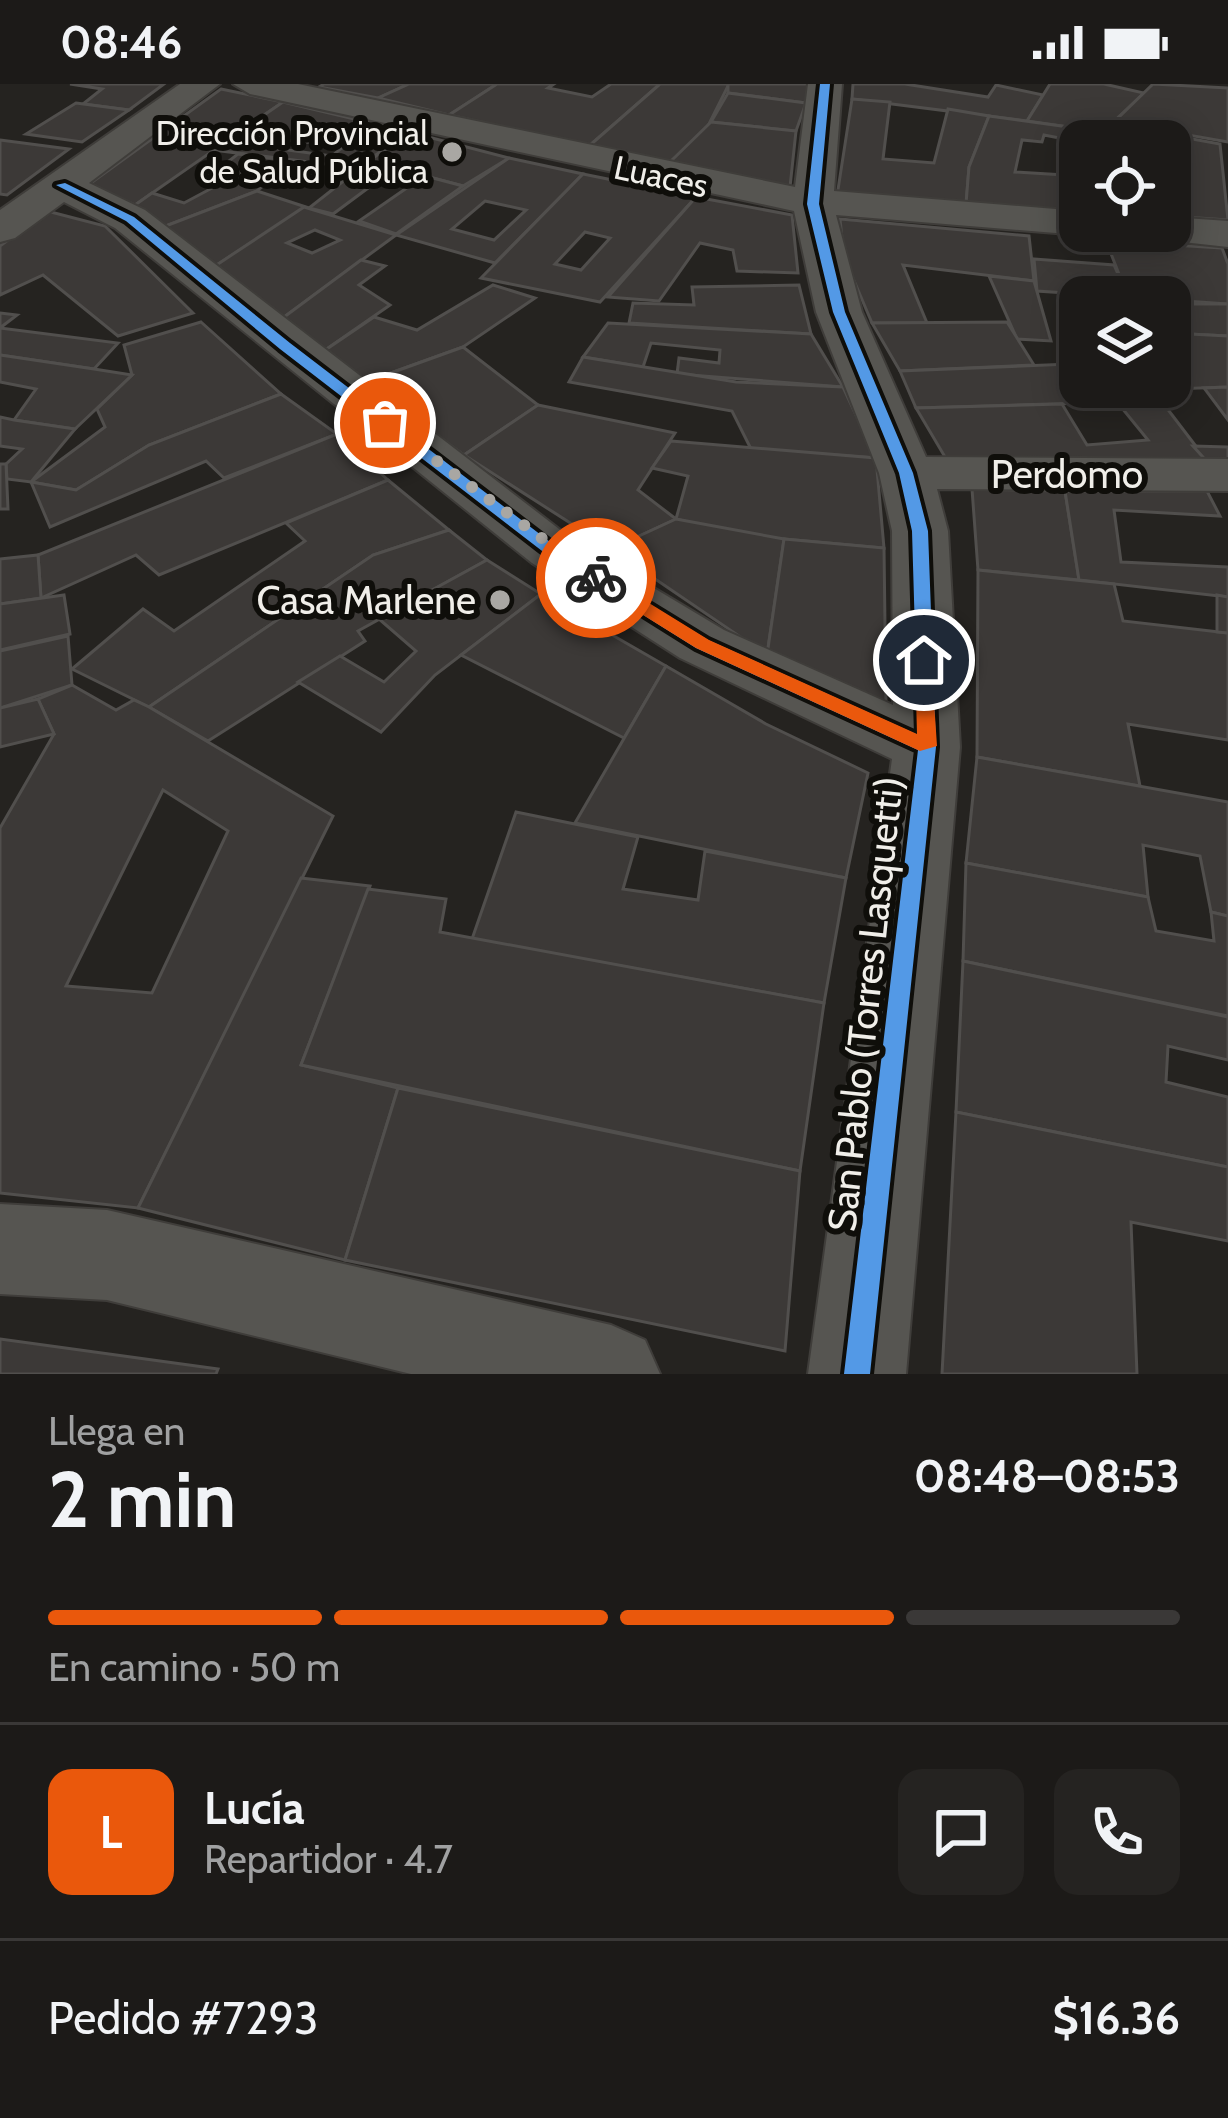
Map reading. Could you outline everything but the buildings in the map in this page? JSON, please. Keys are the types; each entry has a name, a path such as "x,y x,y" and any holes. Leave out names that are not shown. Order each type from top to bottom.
{"street":[{"path":"0,230 203,84"},
{"name":"Luaces","path":"250,84 601,164 813,204 1059,222"},
{"name":"San Pablo (Torres Lasquetti)","path":"825,84 813,204 839,313 906,473 920,531 927,746 857,1374"},
{"path":"61,185 130,219 285,346 552,550 702,644 927,746"},
{"path":"1191,231 1228,234"},
{"name":"Perdomo","path":"906,473 1228,475"},
{"path":"0,1249 107,1255 611,1374"}],"cycle path":[{"path":"825,84 813,204 839,312 906,473 920,531 927,747 857,1374"},
{"path":"61,185 130,219 285,346 552,551 702,644 927,747"}],"way so far":[{"path":"385,423 596,578"}],"place":[{"name":"Dirección Provincial de Salud Pública","path":"452,152"},
{"name":"Casa Marlene","path":"500,600"}],"route":[{"path":"596,578 702,644 927,746 924,660"}]}
